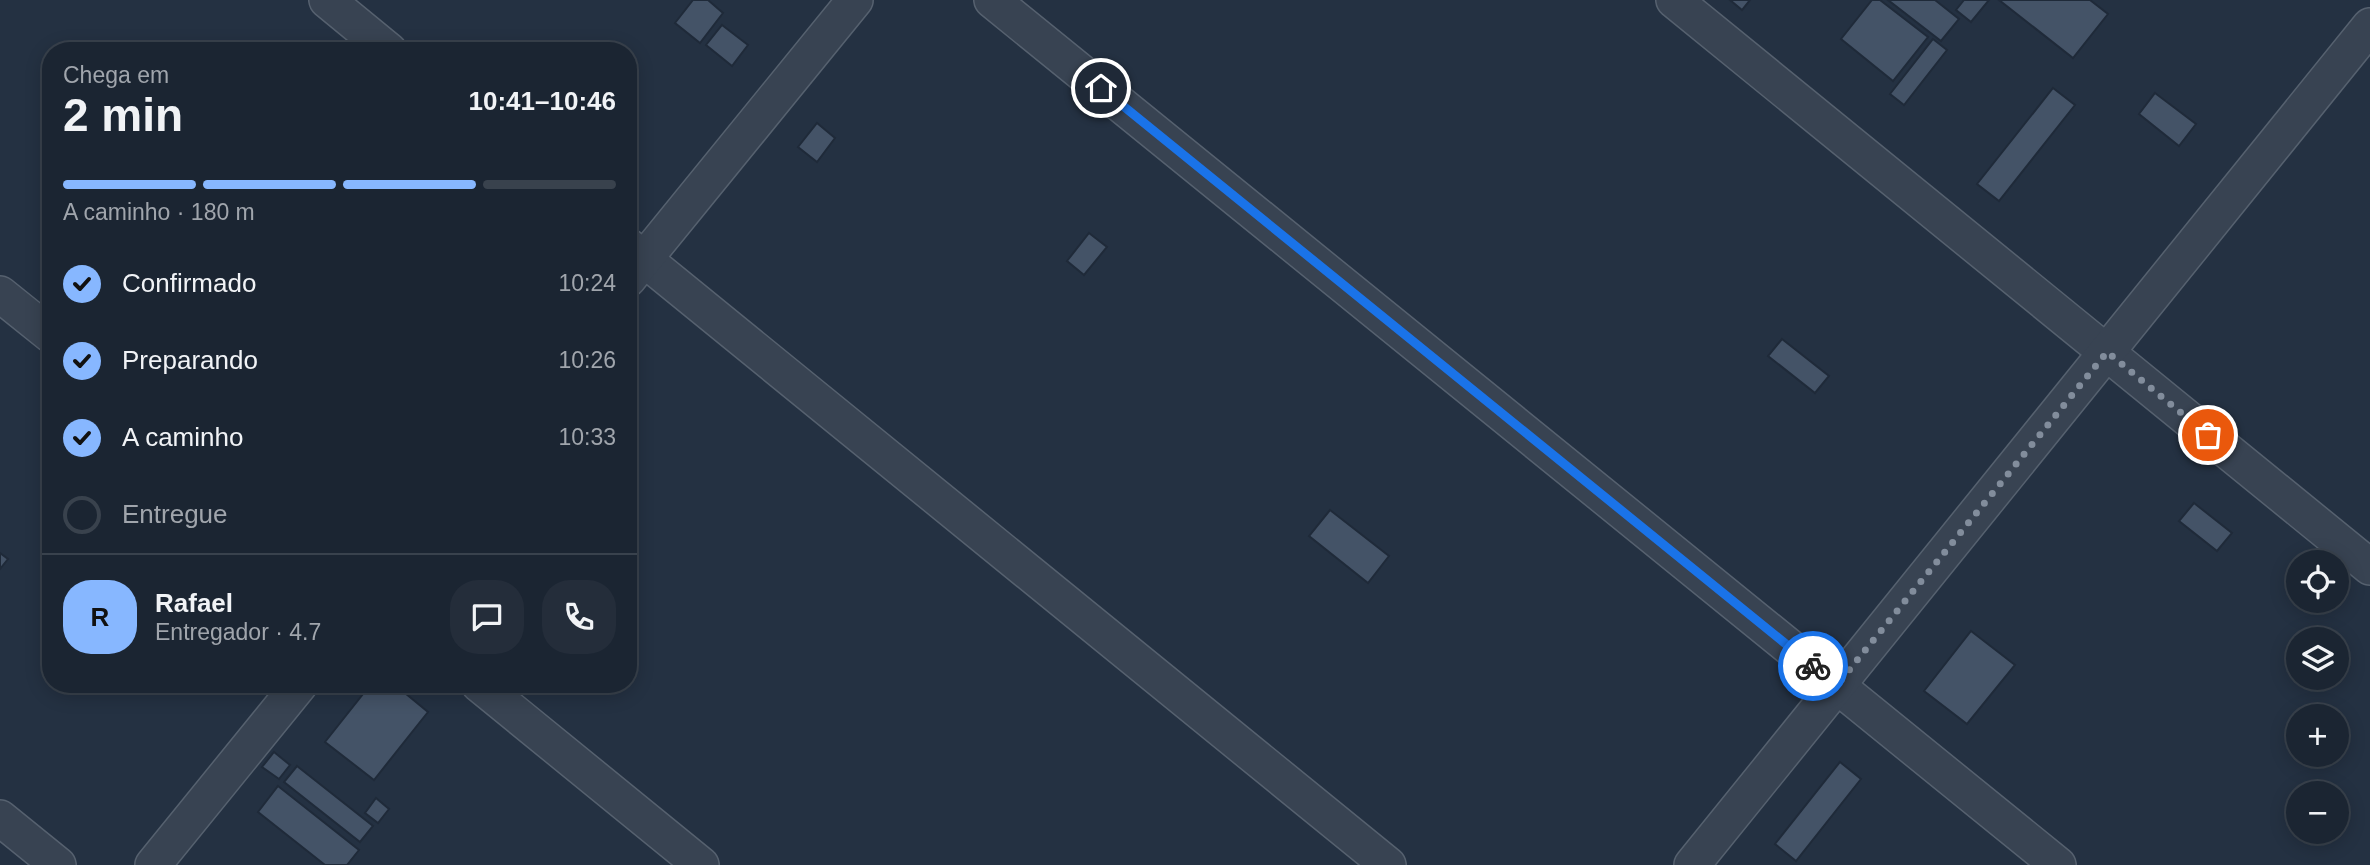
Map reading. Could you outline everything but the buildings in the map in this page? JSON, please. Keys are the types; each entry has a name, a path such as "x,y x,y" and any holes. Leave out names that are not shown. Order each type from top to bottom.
{"street":[{"path":"327,0 378,42"},
{"path":"637,257 855,0"},
{"path":"992,0 2059,865"},
{"path":"1674,0 2370,567"},
{"path":"1692,865 2370,26"},
{"path":"637,263 1388,865"},
{"path":"0,294 42,328"},
{"path":"153,865 293,693"},
{"path":"490,693 701,865"},
{"path":"0,818 58,865"}],"way so far":[{"path":"1813,666 1837,685 2107,352 2208,435"}],"route":[{"path":"1101,88 1813,666"}]}
